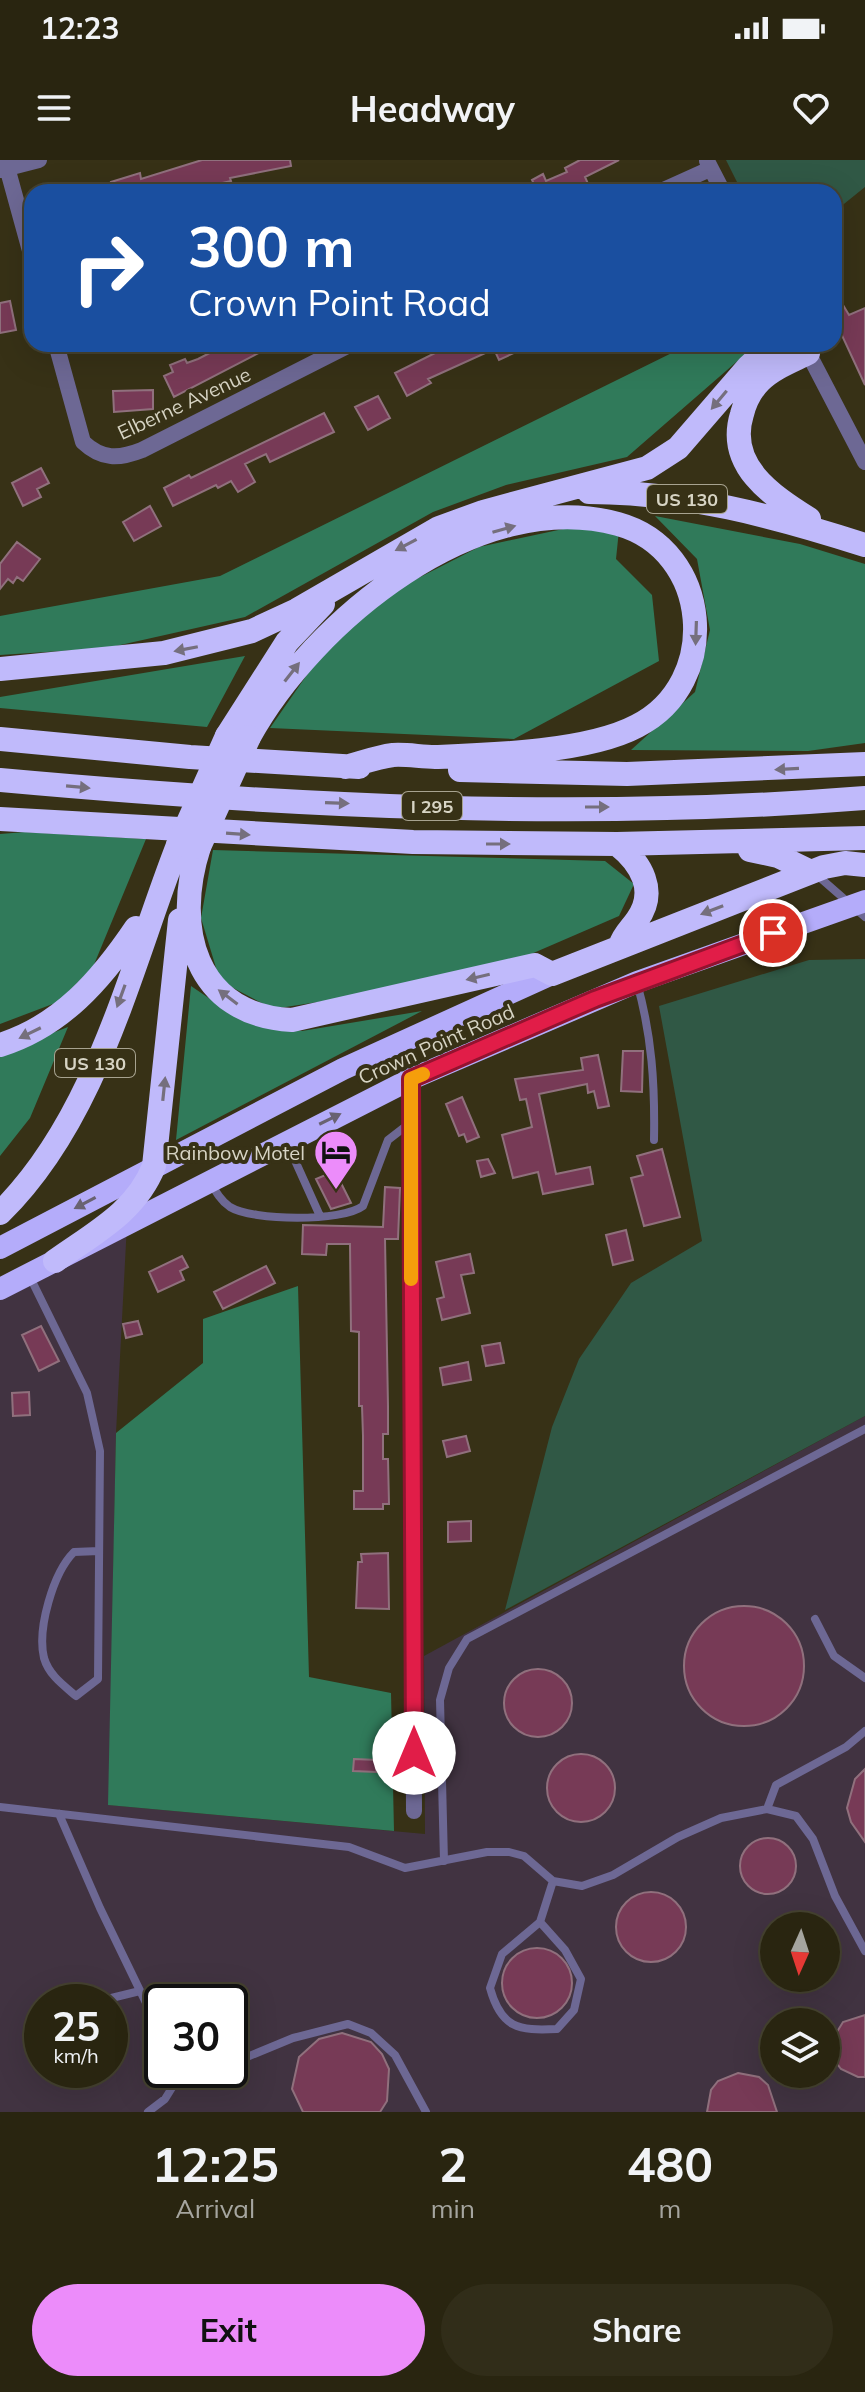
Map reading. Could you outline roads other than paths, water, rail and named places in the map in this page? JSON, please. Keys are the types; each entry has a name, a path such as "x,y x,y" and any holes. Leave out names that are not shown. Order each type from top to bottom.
{"highway":[{"path":"531,499 635,472 659,462 678,448 764,352"},
{"path":"799,352 754,387 740,418 740,445 749,469 768,491 839,537"},
{"name":"US 130","path":"238,736 287,642 310,615 358,573 439,528 531,499 583,492 683,498 735,507 865,545"},
{"path":"346,767 392,755 473,756 606,738 640,725 657,713 680,688 694,656 696,620 681,572 657,544 620,525 602,521 540,521 464,542 381,587 337,623 238,736 188,846 189,932 202,970 229,999 270,1018 302,1020 535,965 552,974"},
{"path":"0,669 110,660 196,647 275,621 358,573"},
{"name":"I 295","path":"0,739 190,757 346,767 627,774 865,764"},
{"name":"I 295","path":"0,780 257,799 493,808 682,807 865,798"},
{"path":"0,819 342,840 617,844 865,838"},
{"path":"0,825 49,822"},
{"path":"706,843 778,856 811,872"},
{"path":"617,844 641,866 646,888 644,908 623,935 620,946"},
{"name":"US 130","path":"0,1213 44,1160 82,1091 110,1028 158,897 188,846"},
{"path":"0,1248 395,1044 552,974 811,872 845,863 865,865"},
{"path":"55,1261 131,1207 143,1192 154,1166 180,919 189,879"},
{"path":"0,1045 42,1027 87,992 158,897"},
{"name":"Crown Point Road","path":"0,1289 411,1079 637,982 861,908"}],"street":[{"path":"24,232 4,166 39,160"},
{"path":"673,184 708,164 719,184"},
{"name":"Elberne Avenue","path":"58,352 83,442 95,453 108,457 124,457 142,450 335,352"},
{"path":"807,352 865,462"},
{"path":"395,1044 411,1079 414,1811"}],"lane":[{"path":"811,872 861,908"},
{"path":"637,982 648,1025 655,1083 654,1140"},
{"path":"210,1181 222,1200 232,1208 250,1213 344,1215 363,1206 388,1140 410,1123"},
{"path":"286,1141 320,1216"},
{"path":"28,1275 87,1393 100,1451 98,1679 76,1696 55,1678 44,1656 49,1594 62,1564 74,1552 99,1551"},
{"path":"444,1861 440,1700 449,1668 467,1639 865,1429"},
{"path":"815,1619 834,1656 865,1678"},
{"path":"767,1809 776,1785 846,1747 865,1731"},
{"path":"0,1807 349,1847 405,1868 487,1852 509,1852 524,1856 553,1881 582,1886 613,1875 678,1837 721,1818 767,1809 796,1816 813,1839 835,1896 865,1951"},
{"path":"59,1814 144,1999"},
{"path":"540,1922 565,1950 581,1979 574,2010 557,2029 515,2027 500,2015 490,1988 502,1954 540,1922 553,1881"},
{"path":"128,1994 140,1991"},
{"path":"248,2057 293,2038 348,2024 371,2033 395,2055 426,2112"},
{"path":"148,2112 165,2099 172,2088"}],"place":[{"name":"Rainbow Motel","path":"336,1191"}]}
